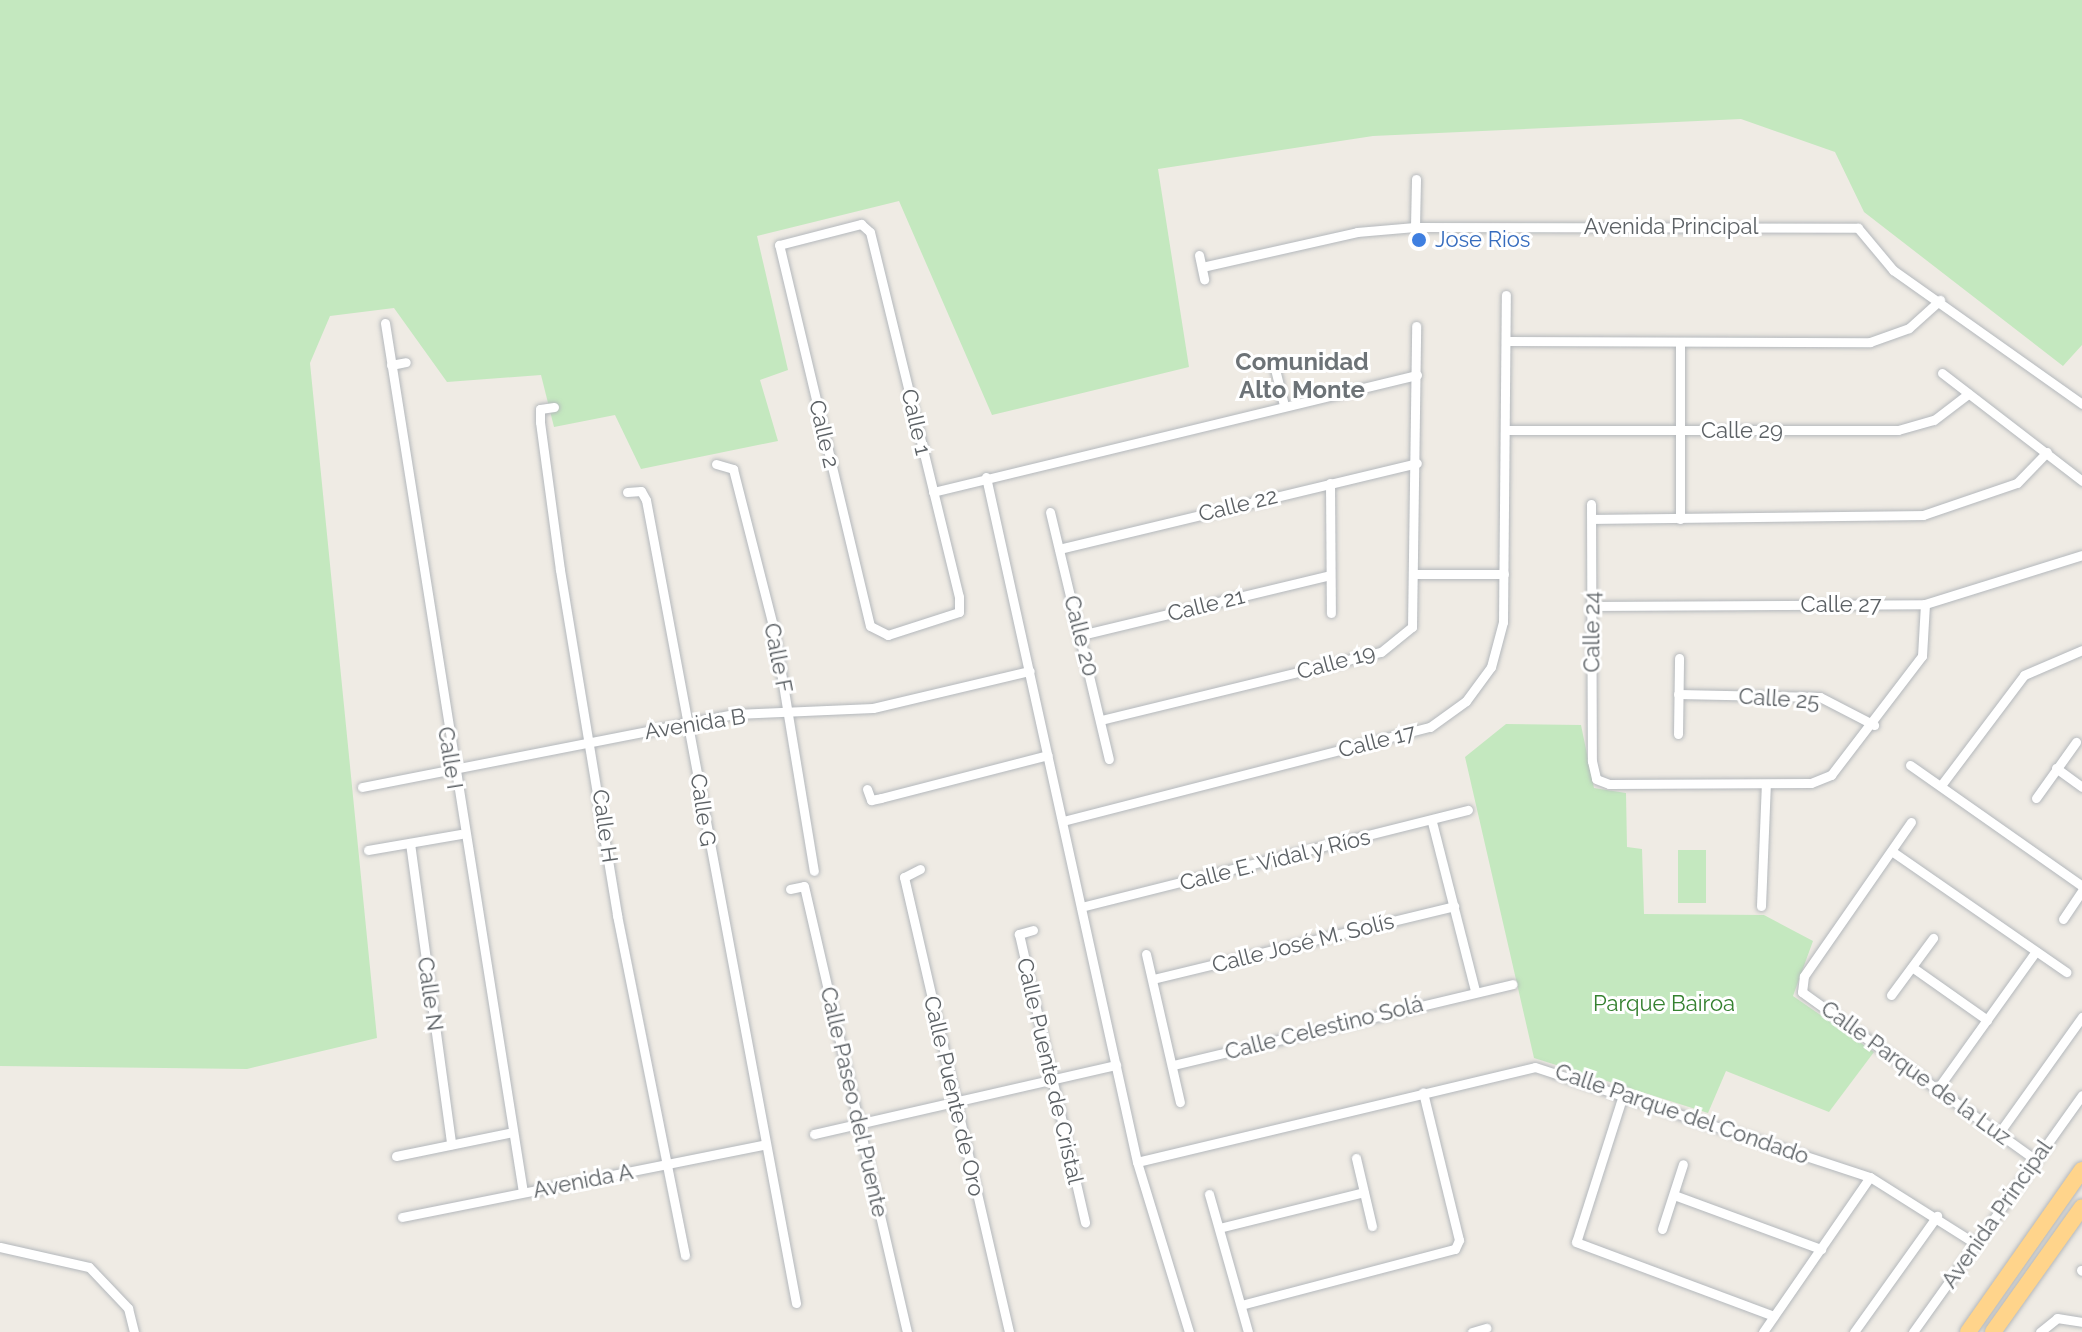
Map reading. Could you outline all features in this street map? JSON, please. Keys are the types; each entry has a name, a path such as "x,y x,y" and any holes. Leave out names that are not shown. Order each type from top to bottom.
{"highway":[{"path":"1971,1327 2082,1170"},
{"path":"1993,1332 2082,1207"}],"street":[{"path":"1415,227 1416,179"},
{"name":"Calle 2","path":"870,232 861,224 779,245 870,626 888,635 959,612"},
{"name":"Avenida Principal","path":"1202,267 1357,232 1415,227 1858,228 1893,270 1940,300 2082,404"},
{"name":"Calle 1","path":"870,232 959,612"},
{"path":"1199,255 1204,279"},
{"name":"Calle 17","path":"1063,821 1430,727 1466,701 1491,667 1503,622 1506,295"},
{"path":"1506,341 1870,342 1909,328 1940,300"},
{"name":"Calle I","path":"385,323 461,834 523,1192"},
{"name":"Calle 19","path":"1101,720 1381,652 1412,627 1416,574 1416,326"},
{"path":"1680,342 1680,519"},
{"path":"391,365 406,362"},
{"path":"1274,365 1283,402"},
{"path":"1942,373 2082,481"},
{"path":"933,492 1283,402 1417,375"},
{"name":"Calle 29","path":"1505,430 1898,430 1934,420 1968,394"},
{"name":"Calle H","path":"554,407 540,409 540,422 593,742 617,915 685,1255"},
{"path":"1592,519 1923,515 2017,483 2047,452"},
{"name":"Calle 22","path":"1059,549 1417,463"},
{"name":"Calle F","path":"716,464 733,469 789,715 814,871"},
{"path":"986,477 1137,1162 1189,1332"},
{"path":"1330,483 1331,613"},
{"name":"Calle G","path":"627,492 641,491 646,500 690,722 763,1145 796,1303"},
{"name":"Calle 24","path":"1591,504 1596,779 1766,784 1831,775 1874,725 1922,656 1925,604"},
{"name":"Calle 20","path":"1050,512 1109,759"},
{"name":"Calle 27","path":"1592,606 1925,604 2082,555"},
{"path":"1416,574 1504,574"},
{"name":"Calle 21","path":"1081,635 1330,575"},
{"path":"1942,784 2024,675 2082,650"},
{"path":"1678,734 1679,658"},
{"name":"Avenida B","path":"362,787 690,722 873,708 1030,671"},
{"name":"Calle 25","path":"1678,694 1820,697 1874,725"},
{"path":"2036,798 2076,742"},
{"path":"867,789 871,800 1048,755"},
{"path":"1910,765 1942,784 2082,888 2063,919"},
{"path":"2056,768 2082,787"},
{"path":"1761,906 1766,784"},
{"name":"Calle E. Vidal y Ríos","path":"1081,907 1432,822 1468,810"},
{"path":"1432,822 1475,991"},
{"path":"1911,822 1893,852 2066,972"},
{"path":"368,850 461,834"},
{"name":"Calle N","path":"410,843 451,1144"},
{"name":"Calle Parque de la Luz","path":"1893,852 1800,985 2036,1160"},
{"name":"Calle Puente de Oro","path":"920,869 904,877 1009,1332"},
{"name":"Calle Paseo del Puente","path":"790,889 804,886 907,1332"},
{"name":"Calle José M. Solís","path":"1153,979 1454,906"},
{"name":"Calle Puente de Cristal","path":"1033,930 1019,934 1085,1223"},
{"path":"1891,995 1933,938"},
{"path":"1938,1088 2036,951"},
{"path":"1146,954 1180,1102"},
{"path":"1912,967 1987,1020"},
{"name":"Calle Celestino Solá","path":"1173,1065 1512,984"},
{"path":"1999,1133 2082,1017"},
{"path":"814,1134 1116,1065"},
{"name":"Calle Parque del Condado","path":"1137,1162 1535,1067 1624,1092 1870,1177 1937,1216 1976,1244"},
{"path":"1241,1305 1455,1249 1459,1240 1423,1092"},
{"path":"1624,1092 1576,1242 1774,1316"},
{"name":"Avenida Principal","path":"1913,1332 2082,1095"},
{"path":"396,1156 513,1132"},
{"name":"Avenida A","path":"402,1217 763,1145"},
{"path":"1356,1158 1372,1226"},
{"path":"1662,1229 1683,1164"},
{"path":"1763,1332 1870,1177"},
{"path":"1219,1228 1364,1192"},
{"path":"1209,1194 1248,1332"},
{"path":"1674,1195 1821,1249"},
{"path":"1854,1332 1937,1216"},
{"path":"0,1247 89,1267 121,1298 134,1332"},
{"path":"2040,1332 2057,1318 2082,1322"},
{"path":"1472,1332 1486,1328"}],"green space":[{"path":"0,0 2082,0 2082,345 2063,366 1864,212 1835,152 1741,119 1373,136 1158,169 1189,367 992,415 899,201 757,236 788,370 760,380 778,441 641,469 615,415 554,427 541,375 447,382 394,308 330,316 310,363 377,1038 247,1069 0,1066"},
{"name":"Parque Bairoa","path":"1506,724 1581,725 1594,788 1626,793 1627,847 1642,849 1644,914 1764,915 1813,941 1793,996 1874,1052 1829,1112 1726,1071 1708,1113 1534,1058 1465,757"},
{"path":"1678,850 1706,850 1706,903 1678,903"}],"place":[{"name":"Jose Rios","path":"1419,240"}],"district":[{"name":"Comunidad Alto Monte","path":"1302,376"}]}
